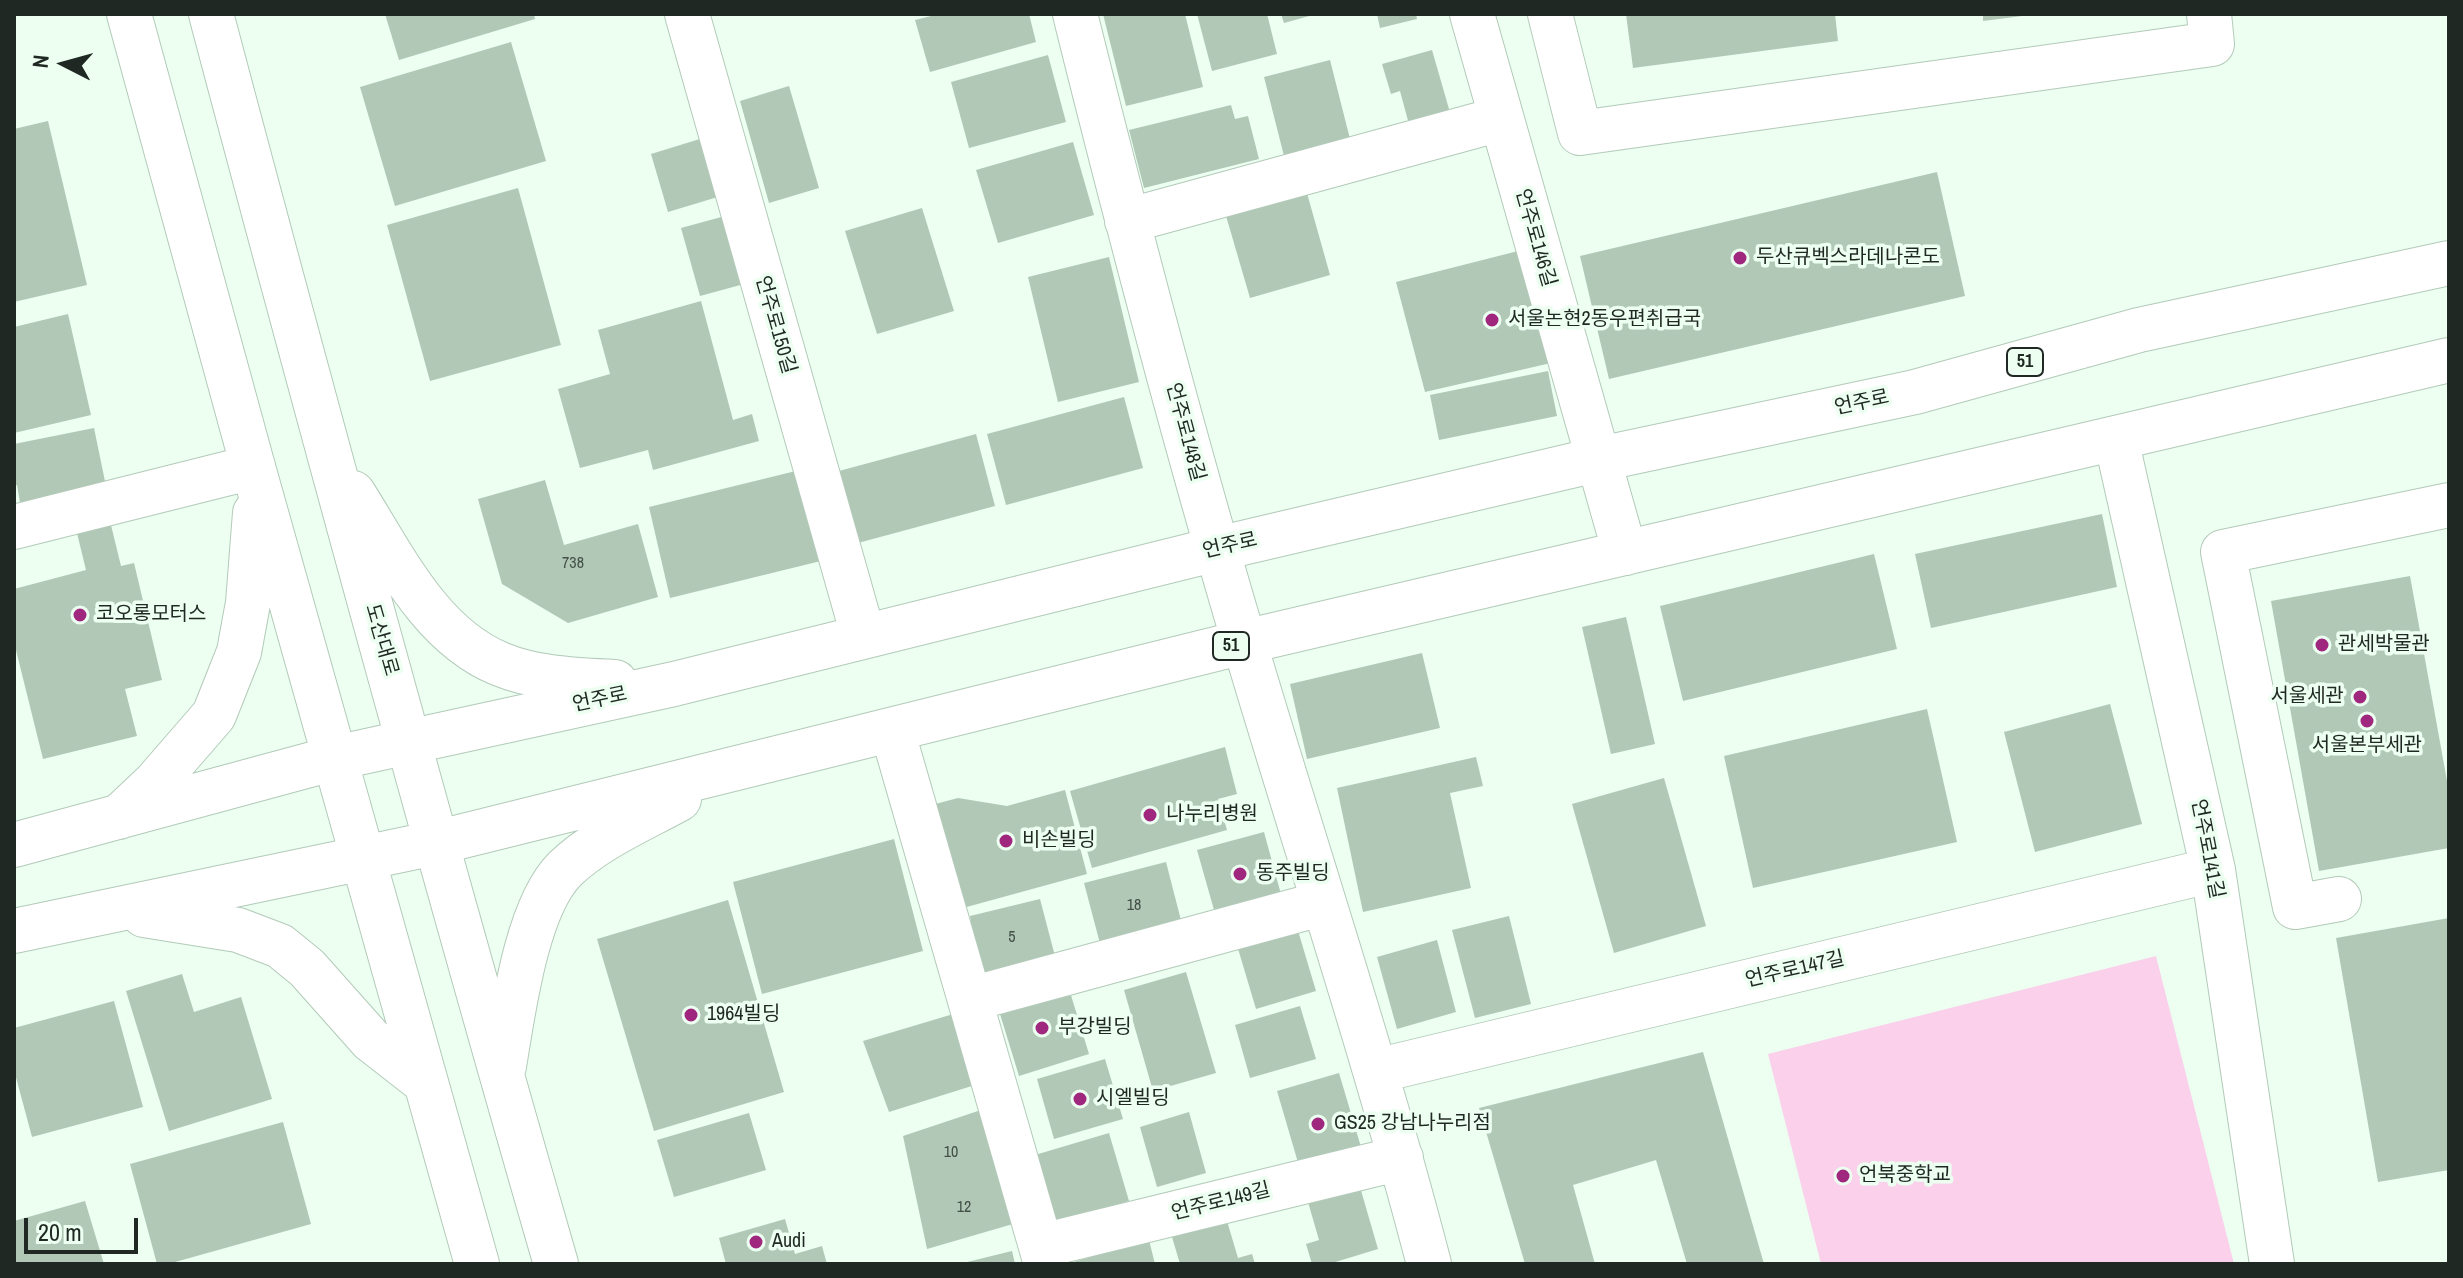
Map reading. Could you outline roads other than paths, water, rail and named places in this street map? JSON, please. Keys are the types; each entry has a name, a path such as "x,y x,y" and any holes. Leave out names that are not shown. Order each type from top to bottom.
{"main road":[{"path":"129,14 477,1264"},
{"name":"도산대로","path":"211,14 435,843 556,1264"},
{"name":"언주로150길","path":"687,14 863,635"},
{"name":"언주로148길","path":"1075,14 1127,221 1244,642"},
{"name":"언주로146길","path":"1472,14 1625,553"},
{"path":"1550,14 1580,133 2212,44 2209,14"},
{"path":"1127,221 1500,119"},
{"name":"언주로","path":"14,845 335,758 674,684 863,635 1600,459 1915,392 2139,330 2449,263"},
{"name":"51","path":"14,931 435,843 1244,642 2449,360"},
{"name":"언주로141길","path":"2116,439 2213,870 2272,1264"},
{"path":"328,454 417,592 446,629 468,648 502,666 541,676 674,684"},
{"path":"14,527 255,473"},
{"path":"115,820 155,783 199,733 214,715 224,691 239,652 248,603 255,473"},
{"path":"2339,899 2295,907 2223,552 2449,505"},
{"path":"1244,642 1376,1071 1429,1264"},
{"name":"언주로149길","path":"892,730 1044,1255 1401,1158"},
{"path":"502,1076 522,969 540,909 563,871 589,849 730,770"},
{"name":"언주로147길","path":"1376,1071 2213,870"},
{"path":"971,999 1324,903"},
{"path":"110,911 238,930 280,946 307,968 371,1040 426,1083"}],"place":[{"name":"두산큐벡스라데나콘도","path":"1740,258"},
{"name":"서울논현2동우편취급국","path":"1492,320"},
{"name":"코오롱모터스","path":"80,615"},
{"name":"관세박물관","path":"2322,645"},
{"name":"서울세관","path":"2360,697"},
{"name":"서울본부세관","path":"2367,721"},
{"name":"나누리병원","path":"1150,815"},
{"name":"비손빌딩","path":"1006,841"},
{"name":"동주빌딩","path":"1240,874"},
{"name":"1964빌딩","path":"691,1015"},
{"name":"부강빌딩","path":"1042,1028"},
{"name":"시엘빌딩","path":"1080,1099"},
{"name":"GS25 강남나누리점","path":"1318,1124"},
{"name":"언북중학교","path":"1843,1176"},
{"name":"Audi","path":"756,1242"}]}
